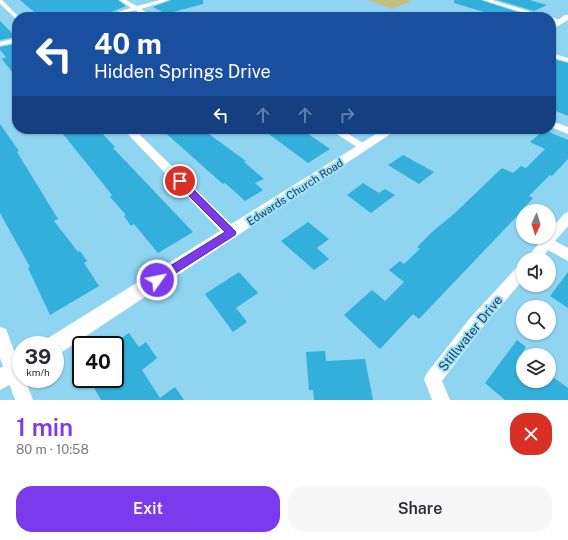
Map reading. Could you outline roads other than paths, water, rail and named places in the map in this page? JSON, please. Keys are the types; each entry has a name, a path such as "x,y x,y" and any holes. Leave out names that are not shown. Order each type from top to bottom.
{"street":[{"path":"122,0 142,12"},
{"path":"121,12 168,0"},
{"path":"485,0 527,12"},
{"path":"0,1 12,13"},
{"path":"0,44 12,41"},
{"path":"556,56 568,60"},
{"path":"556,126 568,131"},
{"path":"133,134 231,232"},
{"path":"342,134 364,148"},
{"name":"Edwards Church Road","path":"64,339 385,134"},
{"path":"556,232 568,217"},
{"path":"539,252 546,244"},
{"path":"549,244 568,255"},
{"name":"Stillwater Drive","path":"441,400 433,379 476,323 516,278"},
{"path":"0,335 11,373 24,400"}]}
